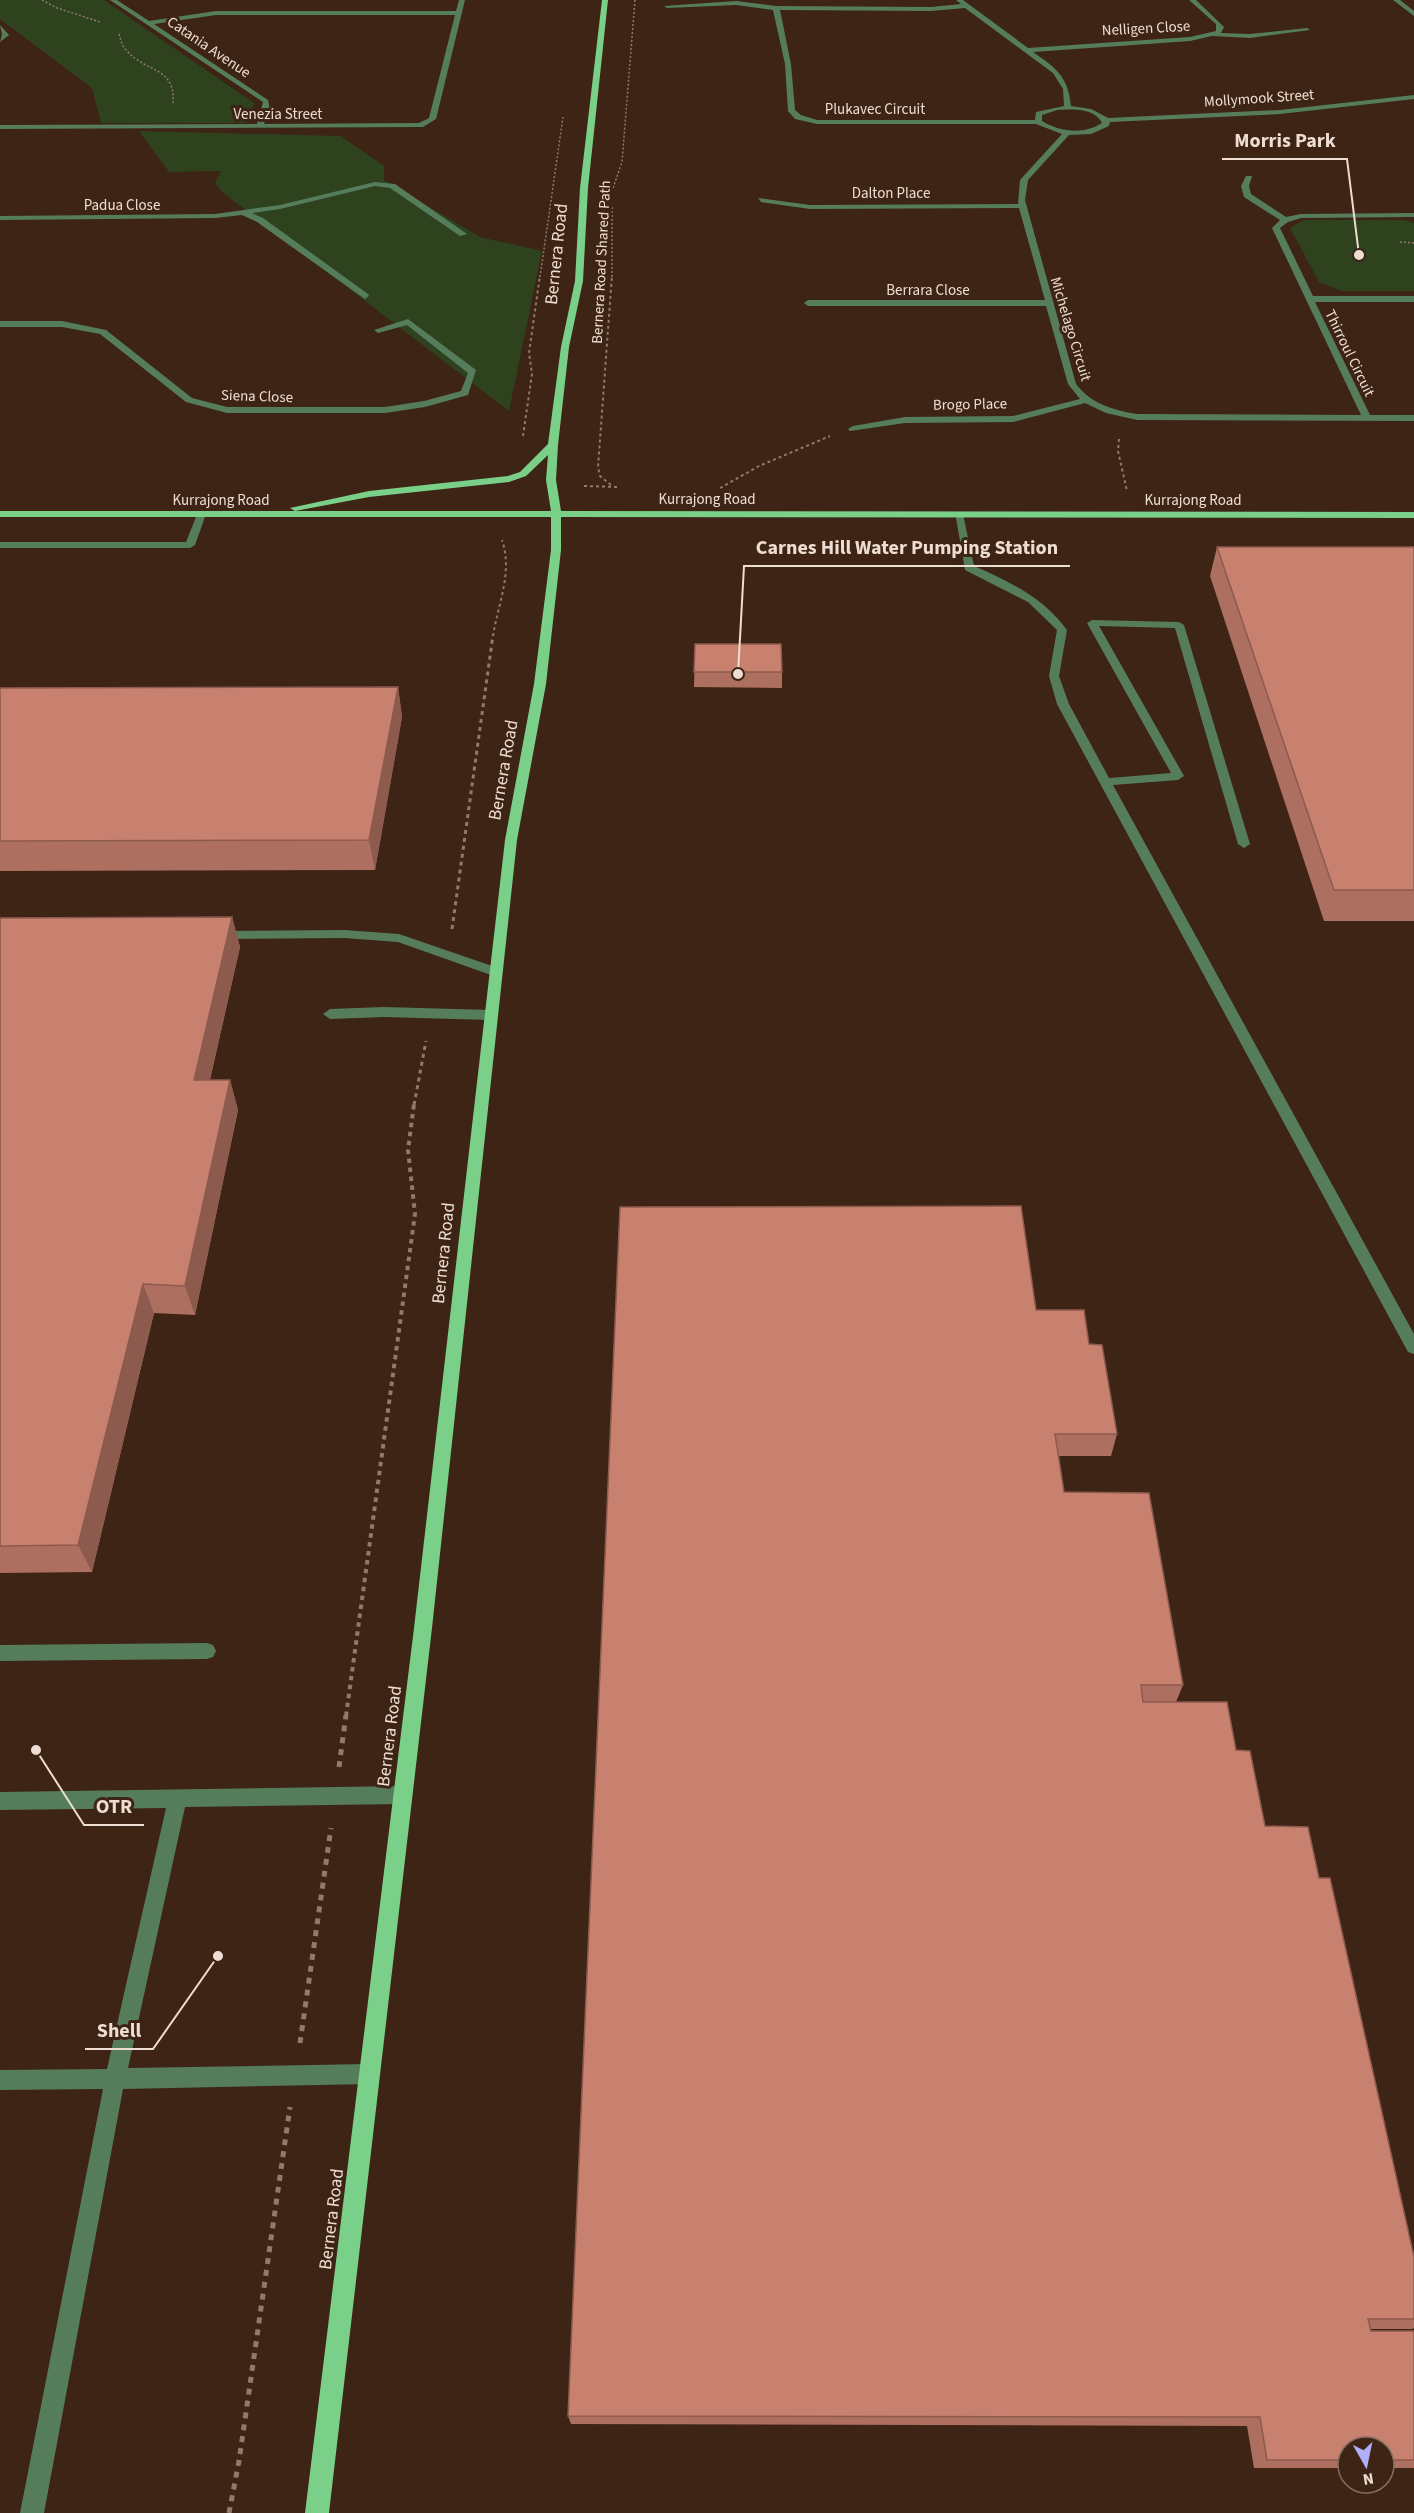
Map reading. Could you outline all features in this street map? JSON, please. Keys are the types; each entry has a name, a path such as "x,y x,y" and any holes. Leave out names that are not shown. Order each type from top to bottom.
{"main road":[{"name":"Bernera Road","path":"317,2513 403,1795 511,840 540,684 556,550 556,514 551,480 553,445 565,347 579,281 584,188 605,0"},
{"path":"261,515 369,494 509,479 523,474 553,445"},
{"name":"Kurrajong Road","path":"0,514 1414,515"}],"street":[{"name":"Catania Avenue","path":"113,0 266,101 266,109 259,127"},
{"name":"Venezia Street","path":"0,127 398,127 427,123 432,119 462,0"},
{"name":"Nelligen Close","path":"1028,50 1190,39 1215,34 1221,27 1192,0"},
{"path":"1396,0 1414,14"},
{"path":"667,6 736,3 776,8 931,9 962,3 1028,50 1059,76 1066,89 1068,107"},
{"name":"Plukavec Circuit","path":"776,8 788,64 792,111 803,119 827,122 1038,122"},
{"path":"148,23 216,13 459,13"},
{"path":"0,27 6,35 0,40"},
{"path":"1215,34 1250,36 1307,30"},
{"name":"Mollymook Street","path":"1106,120 1280,112 1414,97"},
{"path":"1068,107 1090,110 1106,120 1102,128 1093,131 1068,132 1051,129 1038,122 1036,118 1045,111 1068,107"},
{"name":"Michelago Circuit","path":"1068,132 1024,180 1021,206 1071,384 1086,400 1123,414 1152,417 1414,418"},
{"path":"1248,178 1245,186 1247,195 1285,220 1311,216 1414,215"},
{"name":"Padua Close","path":"0,219 194,218 280,207 364,184 385,184 392,186 463,234"},
{"name":"Dalton Place","path":"761,200 810,207 1021,206"},
{"path":"243,212 260,220 365,296"},
{"name":"Thirroul Circuit","path":"1285,220 1276,228 1276,233 1367,418"},
{"name":"Thirroul Circuit","path":"1309,299 1414,299"},
{"name":"Berrara Close","path":"808,303 1049,303"},
{"name":"Siena Close","path":"0,324 70,325 103,332 189,400 227,410 370,411 425,404 465,393 473,372 408,322 378,330"},
{"name":"Brogo Place","path":"853,429 905,420 1013,419 1086,400"},
{"path":"0,545 190,545 201,514"},
{"path":"958,514 969,568 1018,589 1048,611 1062,630 1054,676 1063,704 1414,1348"},
{"path":"1106,782 1178,776 1092,623 1179,625 1244,844"},
{"path":"200,935 344,934 399,938 496,972"},
{"path":"330,1014 490,1015"},
{"path":"0,1653 207,1651"},
{"path":"0,1801 403,1795"},
{"path":"32,2513 115,2079 177,1799"},
{"path":"0,2080 369,2074"}],"path":[{"path":"42,0 103,24"},
{"name":"Bernera Road Shared Path","path":"612,194 622,162 635,0"},
{"path":"115,31 121,38 123,49 131,56 156,68 171,80 174,102 164,126"},
{"path":"522,444 532,374 529,353 564,112"},
{"name":"Bernera Road Shared Path","path":"612,205 613,262 598,467 600,476 612,485"},
{"path":"1123,414 1118,451 1128,497"},
{"path":"714,491 759,466 819,440 853,429"},
{"path":"445,955 454,922 484,694 496,615 502,594 507,555 504,542"},
{"path":"229,2513 239,2461 335,1797 415,1214 416,1194 410,1175 408,1150 430,1013"}],"green space":[{"path":"0,0 104,0 254,103 247,123 101,123 92,88 0,19"},
{"path":"139,131 341,136 384,166 384,180 480,237 542,251 509,411 222,192 215,183 221,171 169,172"},
{"path":"1304,220 1405,220 1414,223 1414,291 1341,291 1319,282 1290,228"}],"building":[{"path":"1217,547 1414,547 1414,890 1334,890"},
{"path":"695,644 781,644 782,672 694,672"},
{"path":"398,687 369,840 0,841 0,688"},
{"path":"232,917 194,1080 230,1080 185,1286 143,1284 78,1545 0,1546 0,918"},
{"path":"1021,1206 1036,1310 1084,1310 1089,1344 1102,1345 1117,1434 1055,1434 1064,1492 1149,1493 1183,1685 1141,1685 1143,1702 1227,1702 1236,1750 1250,1751 1265,1826 1308,1827 1319,1878 1330,1878 1414,2257 1414,2319 1368,2319 1371,2331 1414,2331 1414,2460 1396,2460 1396,2435 1336,2435 1336,2460 1267,2460 1260,2417 568,2416 620,1207"}],"place":[{"name":"Morris Park","path":"1359,255"},
{"name":"Carnes Hill Water Pumping Station","path":"738,674"},
{"name":"OTR","path":"36,1750"},
{"name":"Shell","path":"218,1956"}]}
